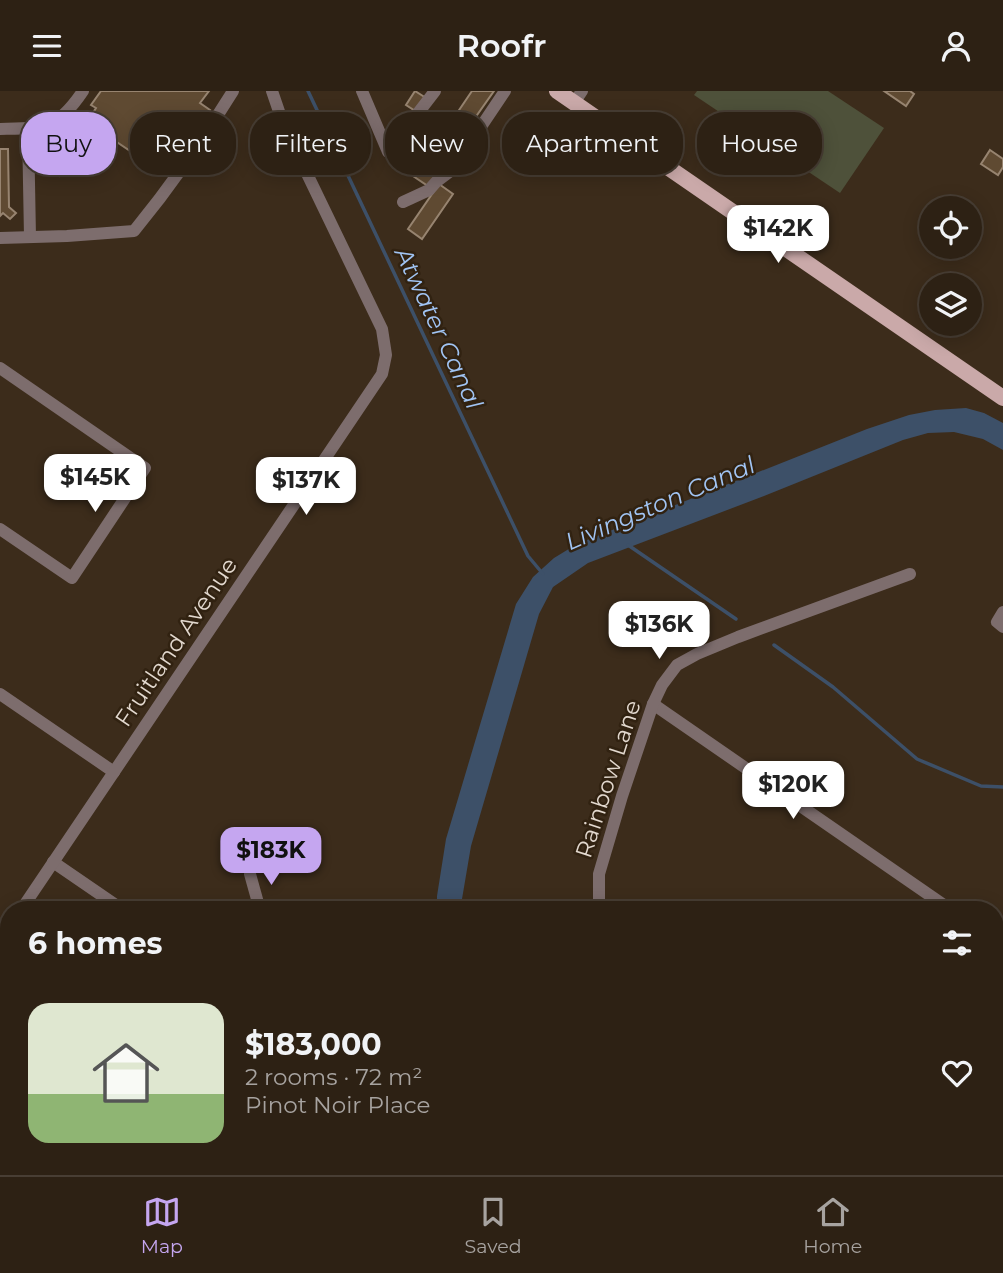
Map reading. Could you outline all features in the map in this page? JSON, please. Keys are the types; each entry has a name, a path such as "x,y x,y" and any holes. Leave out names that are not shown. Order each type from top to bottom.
{"main road":[{"path":"557,91 578,97 1003,398"}],"street":[{"path":"68,112 83,91"},
{"path":"0,238 134,231 192,156 233,91"},
{"name":"Fruitland Avenue","path":"27,901 382,374 386,355 382,329 284,125 272,91"},
{"path":"362,91 388,152 435,91"},
{"path":"403,202 429,190 452,170 505,91"},
{"path":"0,129 21,128"},
{"path":"29,175 30,237"},
{"path":"0,368 145,468 72,578 0,529"},
{"name":"Rainbow Lane","path":"599,901 599,874 622,796 653,704 662,685 677,665 748,633 910,573"},
{"path":"1003,612 998,622 1003,627"},
{"path":"0,694 114,772"},
{"path":"653,704 938,901"},
{"path":"53,862 110,901"},
{"path":"250,874 258,901"}],"green space":[{"path":"697,91 828,91 884,128 840,193 813,175 822,175 822,112 719,112 694,95"}],"water":[{"path":"966,408 984,413 1003,423 1003,450 983,439 954,432 928,433 903,440 588,563 553,587 539,614 471,846 462,901 437,901 446,839 516,604 533,577 554,558 577,544 867,429 909,415"}],"building":[{"path":"101,91 209,91 200,103 210,110 130,112 130,151 116,141 116,112 93,112 96,108 91,105"},
{"path":"415,91 426,98 417,112 406,105"},
{"path":"472,91 494,91 479,112 458,112"},
{"path":"884,91 910,91 914,94 906,106"},
{"path":"0,149 8,149 9,207 16,213 10,219 3,213 0,216"},
{"path":"990,150 1003,159 1003,167 998,175 981,164"},
{"path":"414,175 436,175 428,186"},
{"path":"439,184 453,194 422,239 408,229"}],"waterway":[{"name":"Atwater Canal","path":"308,91 528,556 543,574"},
{"name":"Livingston Canal","path":"628,545 736,619"},
{"path":"774,645 833,687 917,759 981,786 1003,787"}]}
